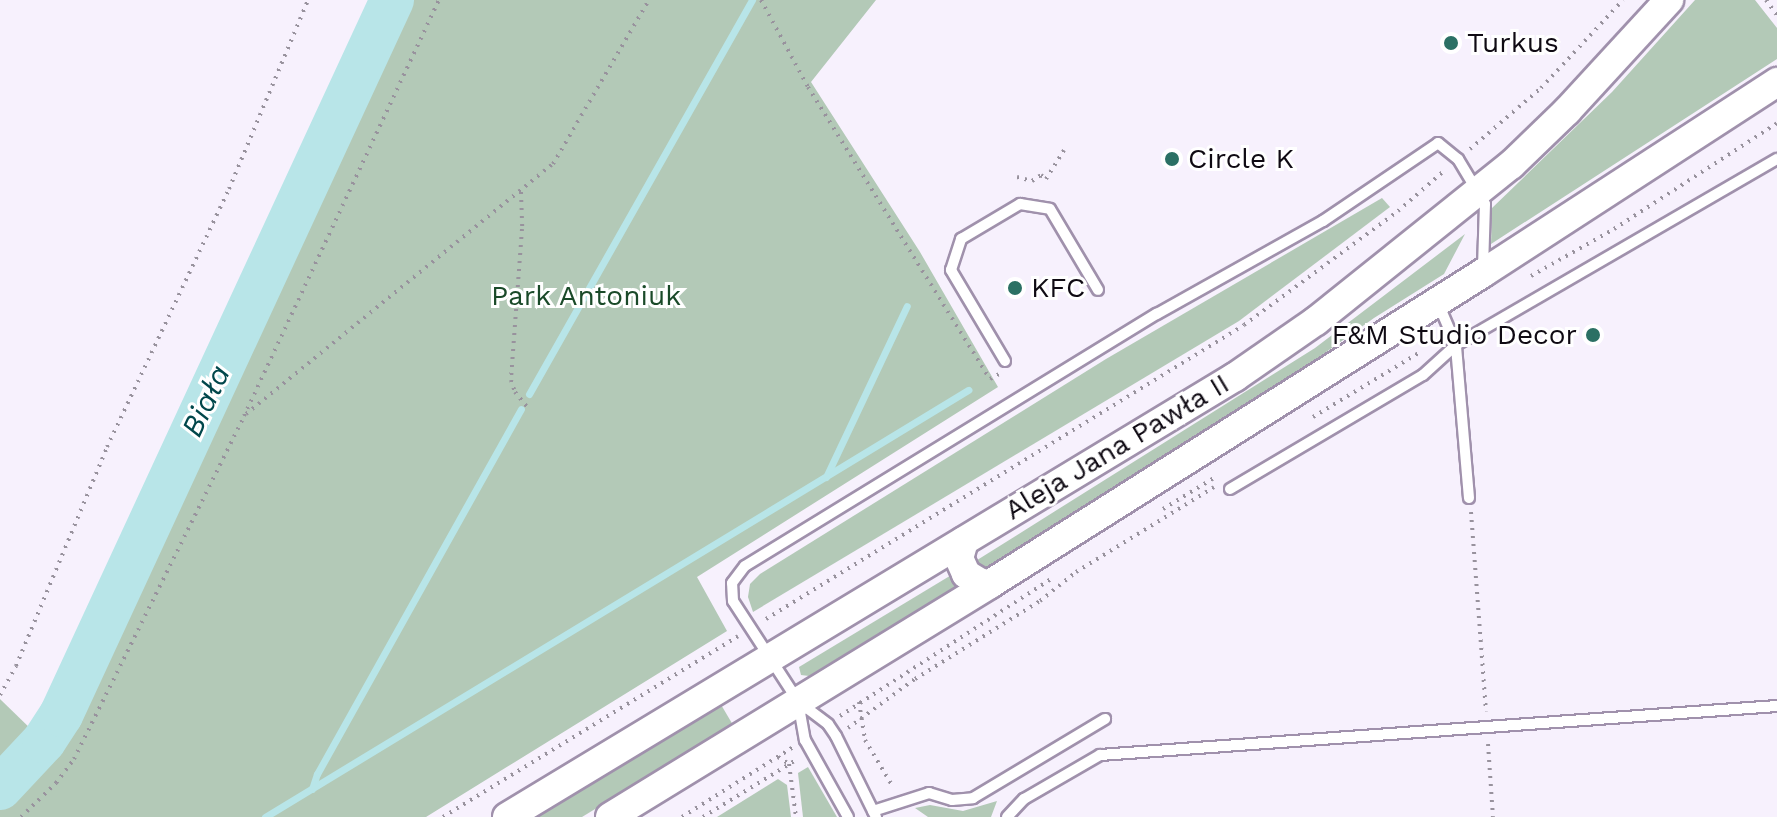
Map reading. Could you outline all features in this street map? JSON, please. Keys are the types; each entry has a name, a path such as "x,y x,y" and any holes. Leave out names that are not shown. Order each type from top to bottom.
{"main road":[{"name":"Aleja Jana Pawła II","path":"507,817 1235,377 1316,321 1479,193 1567,111 1669,0"},
{"name":"Aleja Jana Pawła II","path":"610,817 990,584 1483,273 1777,82"},
{"path":"964,541 959,558 966,574 990,584"}],"lane":[{"path":"1105,719 973,798 952,800 929,793 901,800 875,814 828,724 798,701 750,629 733,601 732,583 745,566 1157,314 1323,221 1438,143 1458,159 1485,204 1483,273"},
{"path":"1230,489 1423,375 1456,345 1777,159"},
{"path":"1007,365 951,270 961,239 1020,204 1050,209 1098,290"},
{"path":"1437,302 1456,345 1469,498"},
{"path":"798,701 805,740 848,817"},
{"path":"1007,817 1024,799 1100,755 1777,706"}],"path":[{"path":"0,695 16,666 107,447 229,189 308,0"},
{"path":"21,817 56,783 74,759 244,416 439,0"},
{"path":"244,416 259,407 553,164 649,0"},
{"path":"761,0 808,87 990,379 1007,365"},
{"path":"443,817 1244,325 1398,211 1541,88 1623,0"},
{"path":"1766,0 1777,15"},
{"path":"1017,177 1032,181 1041,175 1046,179 1064,150"},
{"path":"521,192 522,229 511,380 515,392 529,409"},
{"path":"1469,498 1493,817"},
{"path":"859,702 865,740 901,800"},
{"path":"682,817 778,757 789,764 796,817"}],"green space":[{"name":"Park Antoniuk","path":"394,0 876,0 811,82 920,252 998,387 697,577 727,631 426,817 0,817 0,795 41,755 66,718"},
{"path":"1695,0 1755,0 1777,28 1777,59 1491,244 1492,208 1612,92"},
{"path":"1382,198 1390,207 1239,321 753,612 748,597 750,584 760,574 1106,359"},
{"path":"1465,234 1444,274 1374,318 1256,402 980,572 974,562 1315,348"},
{"path":"953,574 959,585 809,676 801,675 799,667"},
{"path":"0,699 35,733 0,765"},
{"path":"720,703 733,725 582,817 534,817"},
{"path":"808,767 837,817 803,817 798,773"},
{"path":"778,779 787,785 791,817 717,817"},
{"path":"997,801 991,817 928,817 915,808 930,805 963,811"}],"waterway":[{"name":"Biała","path":"0,788 44,741 61,715 392,0"},
{"path":"529,394 752,0"},
{"path":"826,477 907,306"},
{"path":"265,817 968,390"},
{"path":"312,789 317,774 521,409"}],"place":[{"name":"Turkus","path":"1451,43"},
{"name":"Circle K","path":"1172,159"},
{"name":"KFC","path":"1015,288"},
{"name":"F&M Studio Decor","path":"1593,335"}]}
